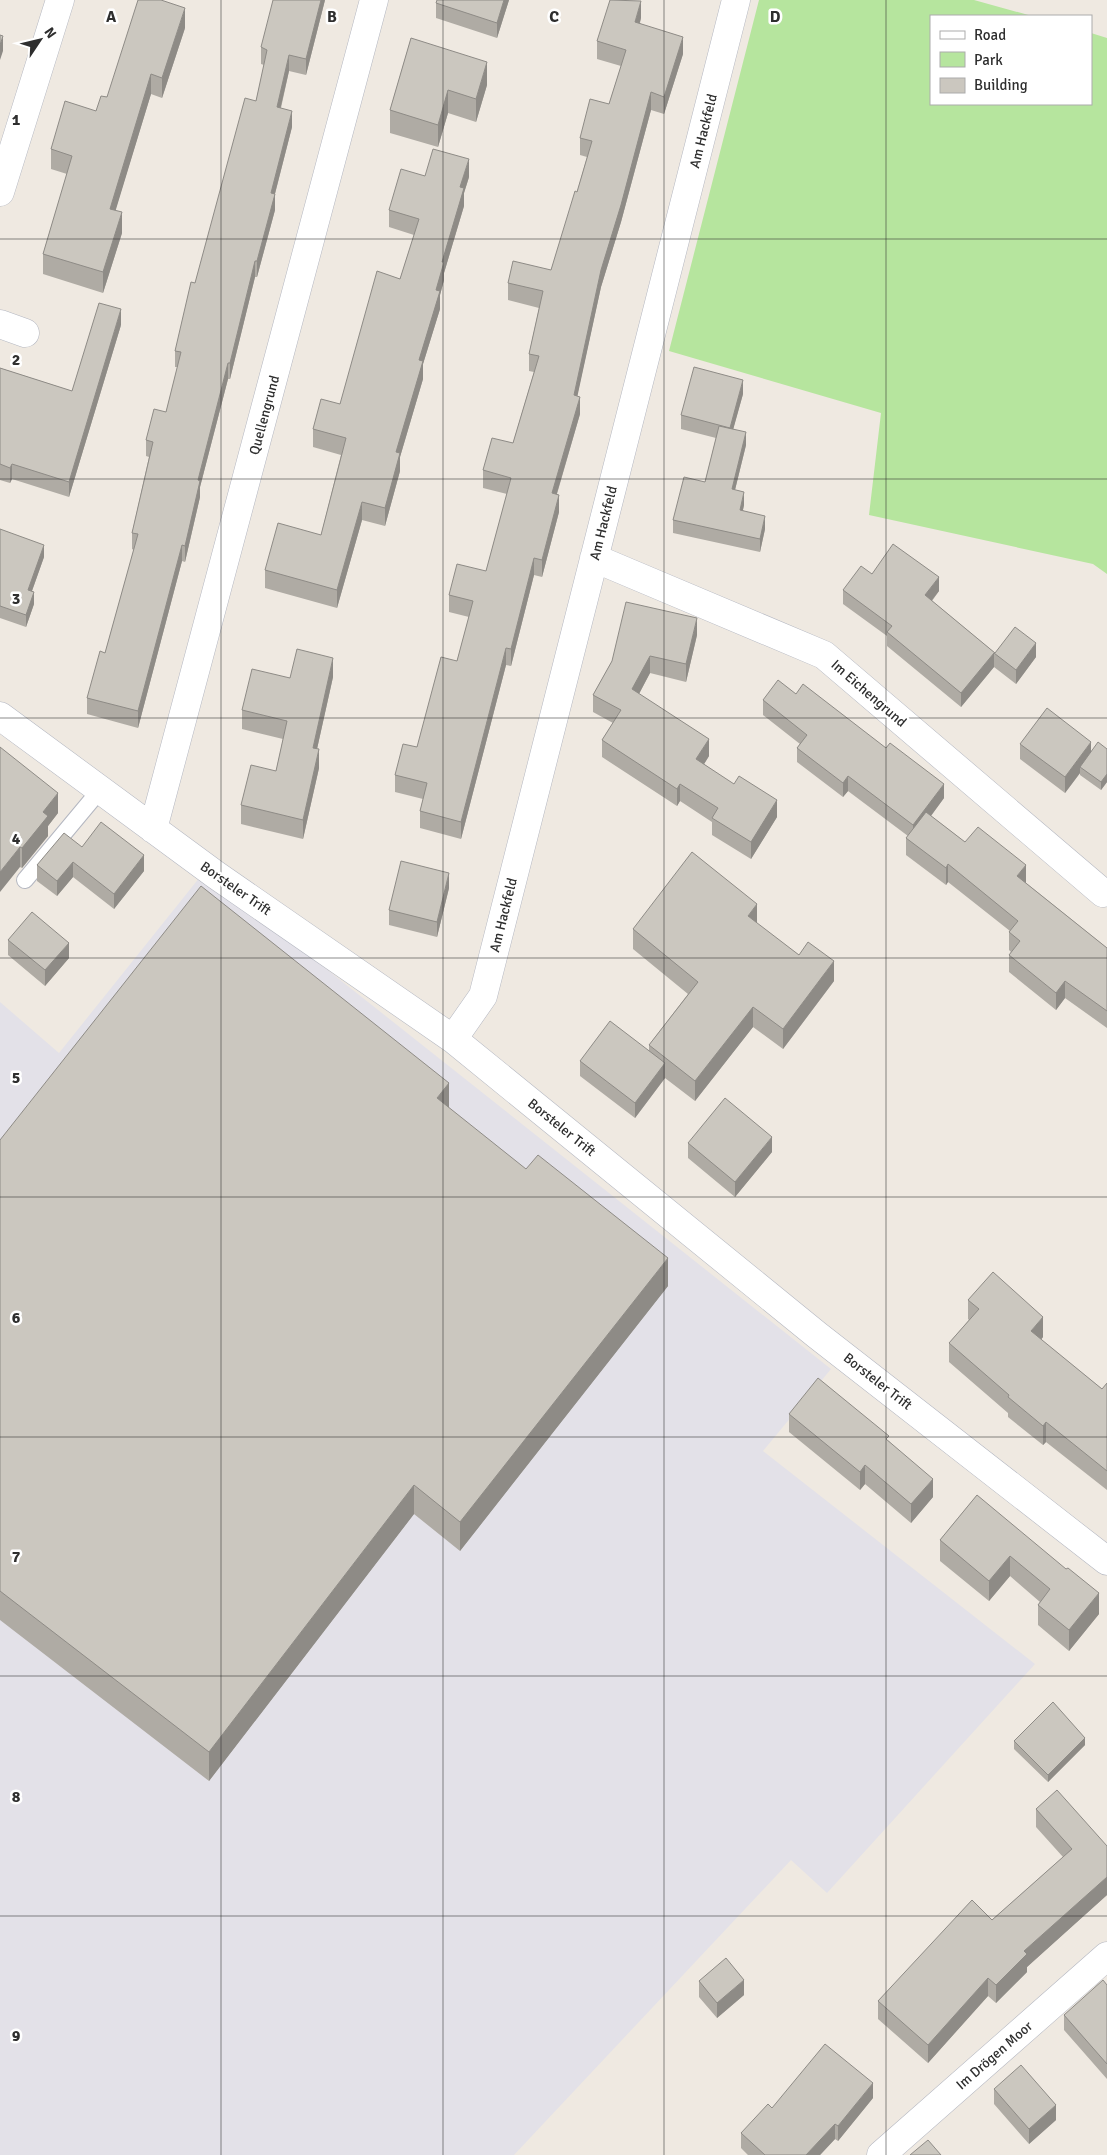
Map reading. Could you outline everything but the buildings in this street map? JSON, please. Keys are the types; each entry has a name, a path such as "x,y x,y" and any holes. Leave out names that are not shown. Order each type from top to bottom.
{"street":[{"path":"0,192 60,0"},
{"name":"Quellengrund","path":"153,829 374,0"},
{"name":"Am Hackfeld","path":"453,1038 482,996 736,0"},
{"path":"0,324 25,333"},
{"name":"Im Eichengrund","path":"594,558 824,655 1103,893"},
{"name":"Borsteler Trift","path":"0,716 153,829 453,1038 817,1335 1107,1562"},
{"name":"Im Drögen Moor","path":"881,2155 1107,1956"}],"lane":[{"path":"25,880 100,790"}],"shaded area":[{"path":"204,872 831,1369 763,1451 1035,1664 827,1893 791,1860 514,2155 0,2155 0,1002 59,1053"}],"green space":[{"path":"759,0 974,0 1028,15 930,15 930,105 1092,105 1092,33 1107,38 1107,574 1093,564 869,515 881,413 669,351"}]}
